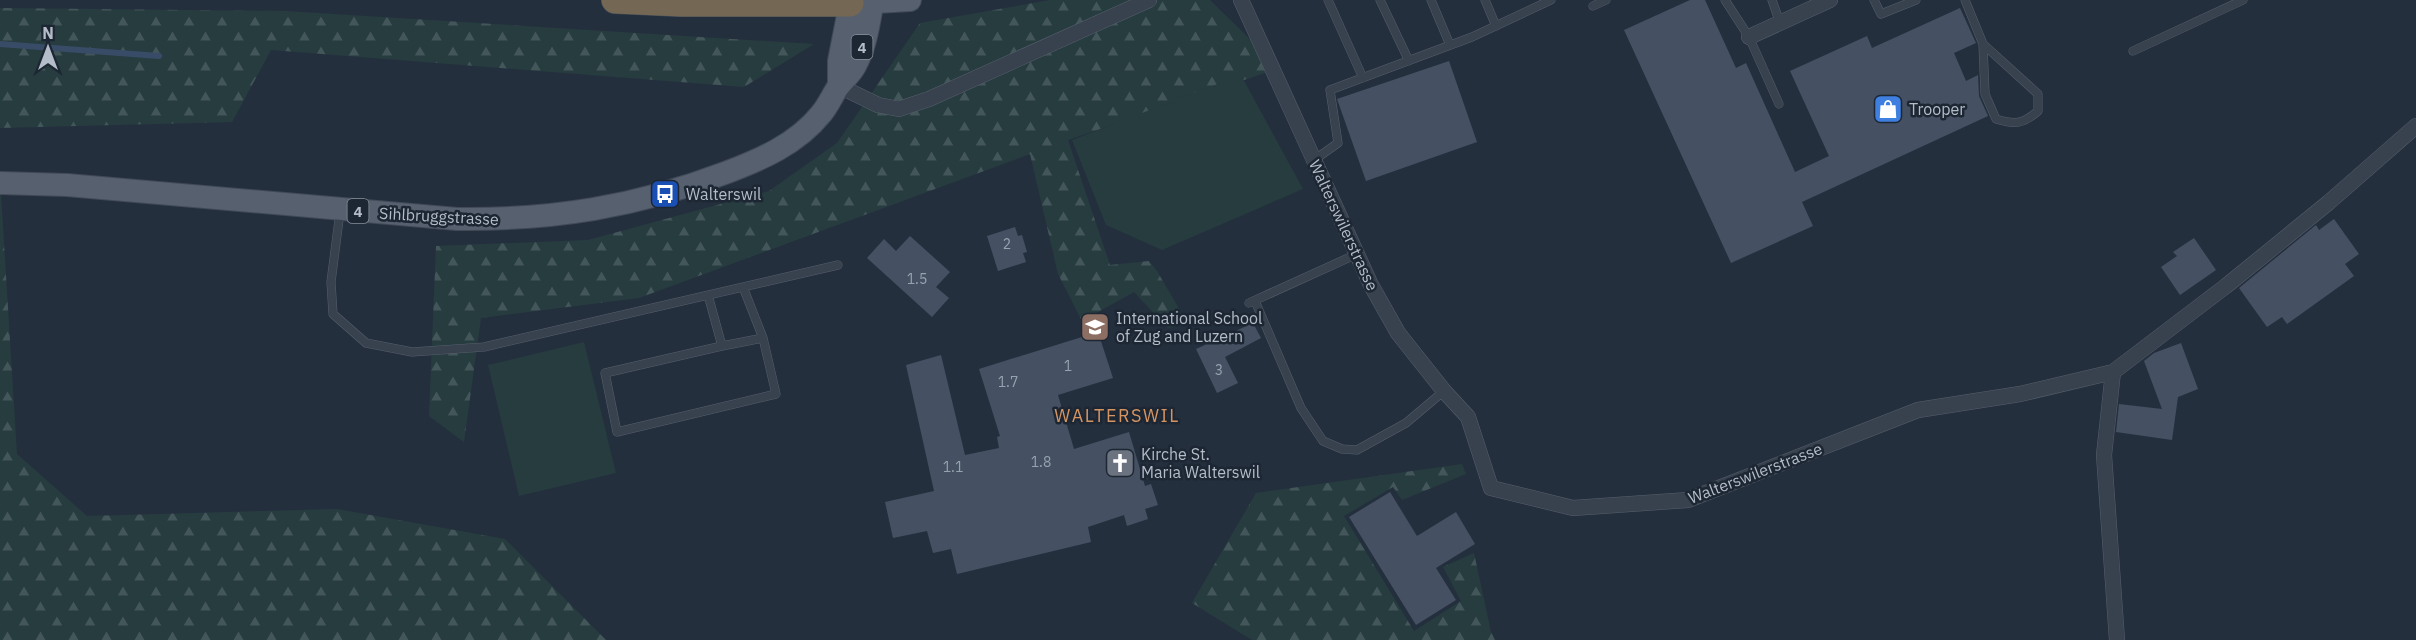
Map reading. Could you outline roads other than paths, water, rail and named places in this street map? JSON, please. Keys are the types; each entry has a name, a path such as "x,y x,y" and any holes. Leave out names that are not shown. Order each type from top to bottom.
{"highway":[{"path":"615,0 680,3 862,2"}],"main road":[{"path":"862,2 910,0"},
{"name":"4","path":"839,86 839,61 862,2"},
{"name":"Sihlbruggstrasse","path":"0,183 67,185 457,219 508,219 577,213 638,201 694,185 756,162 785,146 822,114 839,86"}],"street":[{"path":"839,86 878,105 899,109 929,99 1149,0"},
{"name":"Walterswilerstrasse","path":"1242,0 1371,285 1398,333 1468,417 1491,488 1573,508 1688,500 1918,410 2020,394 2114,372"},
{"path":"1749,37 1830,0"},
{"path":"2117,640 2104,455 2114,372 2226,286 2416,126"}],"lane":[{"path":"1328,0 1363,78"},
{"path":"1380,0 1409,61"},
{"path":"1431,0 1450,45"},
{"path":"1485,0 1496,26"},
{"path":"1528,0 1532,9"},
{"path":"1314,159 1338,143 1330,90 1450,45 1551,0"},
{"path":"1593,6 1606,0"},
{"path":"1725,0 1749,37 1779,104"},
{"path":"1772,0 1780,23"},
{"path":"1874,0 1881,14 1916,0"},
{"path":"1965,0 1983,44 1985,94 1996,119 2014,124 2027,121 2038,111 2037,94 1983,44"},
{"path":"2133,51 2243,0"},
{"path":"340,209 331,282 333,314 366,343 412,352 484,347 838,265"},
{"path":"1357,254 1252,302 1301,408 1323,441 1342,449 1357,450 1406,423 1444,391"},
{"path":"743,287 762,338 776,394 617,432 604,373 762,338"},
{"path":"708,295 723,346"}],"waterway":[{"path":"0,44 159,56"}],"place":[{"name":"Trooper","path":"1888,109"},
{"name":"Walterswil","path":"665,194"},
{"name":"International School of Zug and Luzern","path":"1095,327"},
{"name":"Kirche St. Maria Walterswil","path":"1120,463"}],"district":[{"name":"WALTERSWIL","path":"1117,415"}]}
